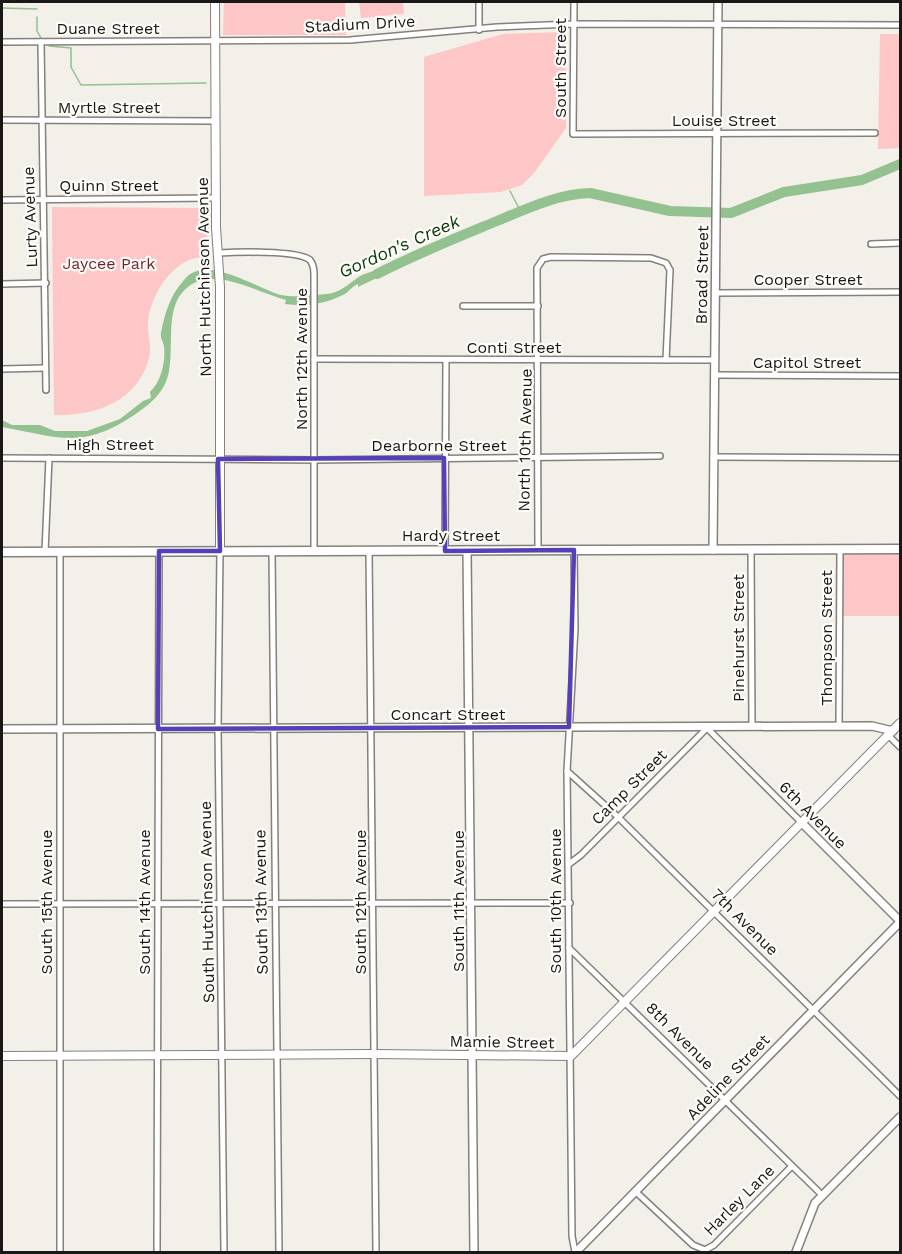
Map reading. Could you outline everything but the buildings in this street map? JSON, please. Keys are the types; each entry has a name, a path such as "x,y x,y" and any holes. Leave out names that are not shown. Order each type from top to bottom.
{"main road":[{"name":"North Hutchinson Avenue","path":"215,2 216,198 220,287 218,459 220,551"},
{"name":"Hardy Street","path":"2,552 900,549"},
{"name":"Mamie Street","path":"2,1056 374,1054 571,1056 900,723"}],"street":[{"path":"479,2 479,30"},
{"name":"South Street","path":"573,134 574,2"},
{"name":"Broad Street","path":"713,550 718,2"},
{"name":"Stadium Drive","path":"215,41 360,40 573,24 900,25"},
{"name":"Duane Street","path":"2,42 215,41"},
{"name":"Lurty Avenue","path":"41,42 46,390"},
{"name":"Myrtle Street","path":"2,120 216,121"},
{"name":"Louise Street","path":"573,134 875,134"},
{"name":"Quinn Street","path":"2,200 216,198"},
{"path":"871,244 900,243"},
{"name":"North 12th Avenue","path":"219,257 271,253 306,258 314,268 314,551"},
{"name":"North 10th Avenue","path":"538,550 537,268 543,259 551,257 651,258 666,263 670,270 666,360"},
{"path":"2,284 46,284"},
{"name":"Cooper Street","path":"716,293 900,292"},
{"path":"463,306 538,306"},
{"name":"Conti Street","path":"314,359 714,360"},
{"path":"445,550 446,360"},
{"path":"2,369 45,368"},
{"name":"Capitol Street","path":"714,375 900,375"},
{"name":"Dearborne Street","path":"218,459 660,456"},
{"path":"713,457 900,458"},
{"name":"High Street","path":"2,458 218,459"},
{"path":"45,552 49,458"},
{"name":"Thompson Street","path":"839,726 840,549"},
{"name":"South 11th Avenue","path":"467,550 471,728 474,1252"},
{"name":"South 10th Avenue","path":"574,550 575,628 567,771 572,1236 576,1252"},
{"name":"Pinehurst Street","path":"751,550 752,727"},
{"name":"South 14th Avenue","path":"157,1252 159,551"},
{"name":"South Hutchinson Avenue","path":"220,551 218,728 225,1252"},
{"name":"South 13th Avenue","path":"272,551 279,1252"},
{"name":"South 12th Avenue","path":"369,551 373,728 376,1252"},
{"name":"South 15th Avenue","path":"60,552 60,1252"},
{"name":"Concart Street","path":"2,729 872,726 891,733"},
{"name":"Camp Street","path":"569,864 581,855 707,728"},
{"name":"6th Avenue","path":"707,728 900,921"},
{"path":"891,733 900,747"},
{"name":"7th Avenue","path":"567,771 618,817 900,1096"},
{"path":"2,904 570,903"},
{"name":"Adeline Street","path":"576,1252 900,921"},
{"name":"8th Avenue","path":"569,948 822,1195"},
{"path":"796,1252 811,1210 822,1195 900,1116"},
{"name":"Harley Lane","path":"635,1191 693,1245 705,1250 714,1245 791,1167"}],"highlighted area":[{"path":"444,458 445,551 574,550 569,727 158,729 159,551 220,551 218,459"}],"green space":[{"path":"224,2 345,2 346,35 223,35"},
{"path":"359,2 403,2 404,14 361,18"},
{"path":"565,32 566,128 535,172 522,185 501,192 424,196 424,57 503,34"},
{"path":"880,34 900,34 900,148 878,149"},
{"name":"Jaycee Park","path":"52,207 205,208 209,256 192,259 179,266 160,287 149,313 149,358 135,386 112,404 69,415 54,415"},
{"path":"840,549 900,549 900,616 840,616"}],"shaded area":[{"path":"388,268 387,273 358,287 358,284 336,298 308,305 285,304 286,300 228,281 216,279 194,283 184,290 177,300 172,322 169,371 165,384 158,395 143,409 118,425 86,437 57,437 2,427 2,420 12,425 40,425 55,431 87,431 120,419 143,401 151,398 150,392 160,377 163,365 164,346 161,335 166,311 179,286 193,272 218,271 281,295 298,296 330,294 360,276"}],"waterway":[{"path":"2,8 37,9"},
{"path":"37,17 37,31 41,38"},
{"path":"49,46 71,48 71,67 81,85 206,83"},
{"name":"Gordon's Creek","path":"377,274 519,212 566,196 590,193 670,211 731,213 784,192 862,180 900,164"},
{"path":"510,191 521,212"}]}
